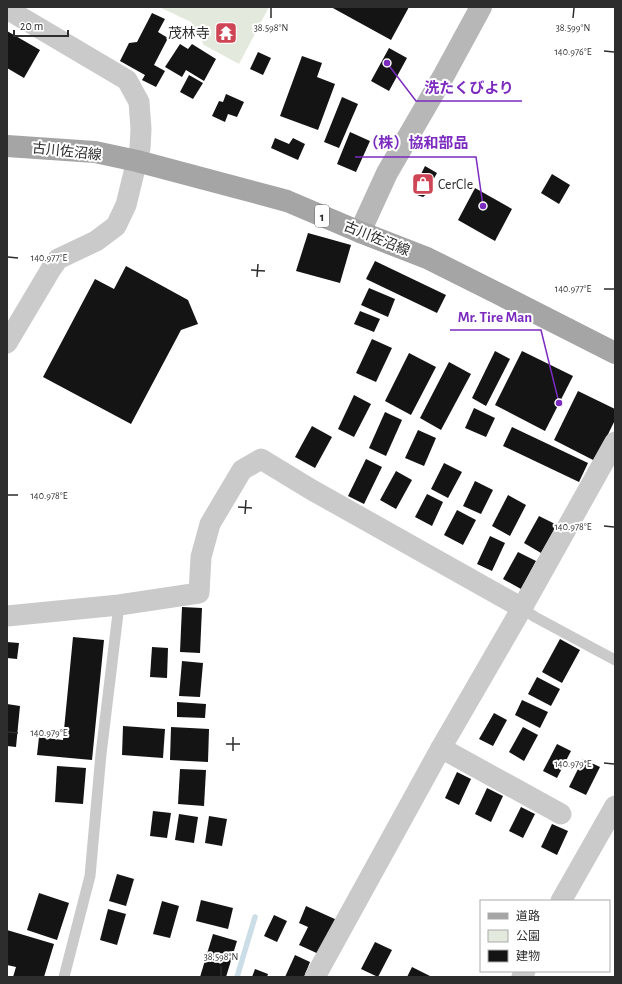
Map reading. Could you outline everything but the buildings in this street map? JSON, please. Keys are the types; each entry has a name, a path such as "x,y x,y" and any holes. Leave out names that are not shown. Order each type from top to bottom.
{"main road":[{"name":"古川佐沼線","path":"7,146 95,152 137,161 287,201 427,258 615,353"}],"street":[{"path":"360,232 387,173 444,75 481,7"},
{"path":"7,8 127,80 139,102 141,129 140,148 126,205 116,226 96,241 58,259 7,343"},
{"path":"315,977 441,748 522,608 615,442"},
{"path":"7,616 119,605 199,593 201,557 210,524 242,470 261,459 312,490 522,608"},
{"path":"441,748 561,814"},
{"path":"562,900 615,806"}],"lane":[{"path":"64,977 90,876 101,754 119,605"},
{"path":"522,608 535,617 615,660"}],"green space":[{"name":"茂林寺","path":"159,7 269,7 239,64 204,45 191,22"}],"waterway":[{"path":"237,977 255,917"}],"place":[{"name":"茂林寺","path":"226,33"},
{"name":"洗たくびより","path":"387,63"},
{"name":"CerCle","path":"423,184"},
{"name":"（株）協和部品","path":"483,206"},
{"name":"Mr. Tire Man","path":"559,403"}]}
